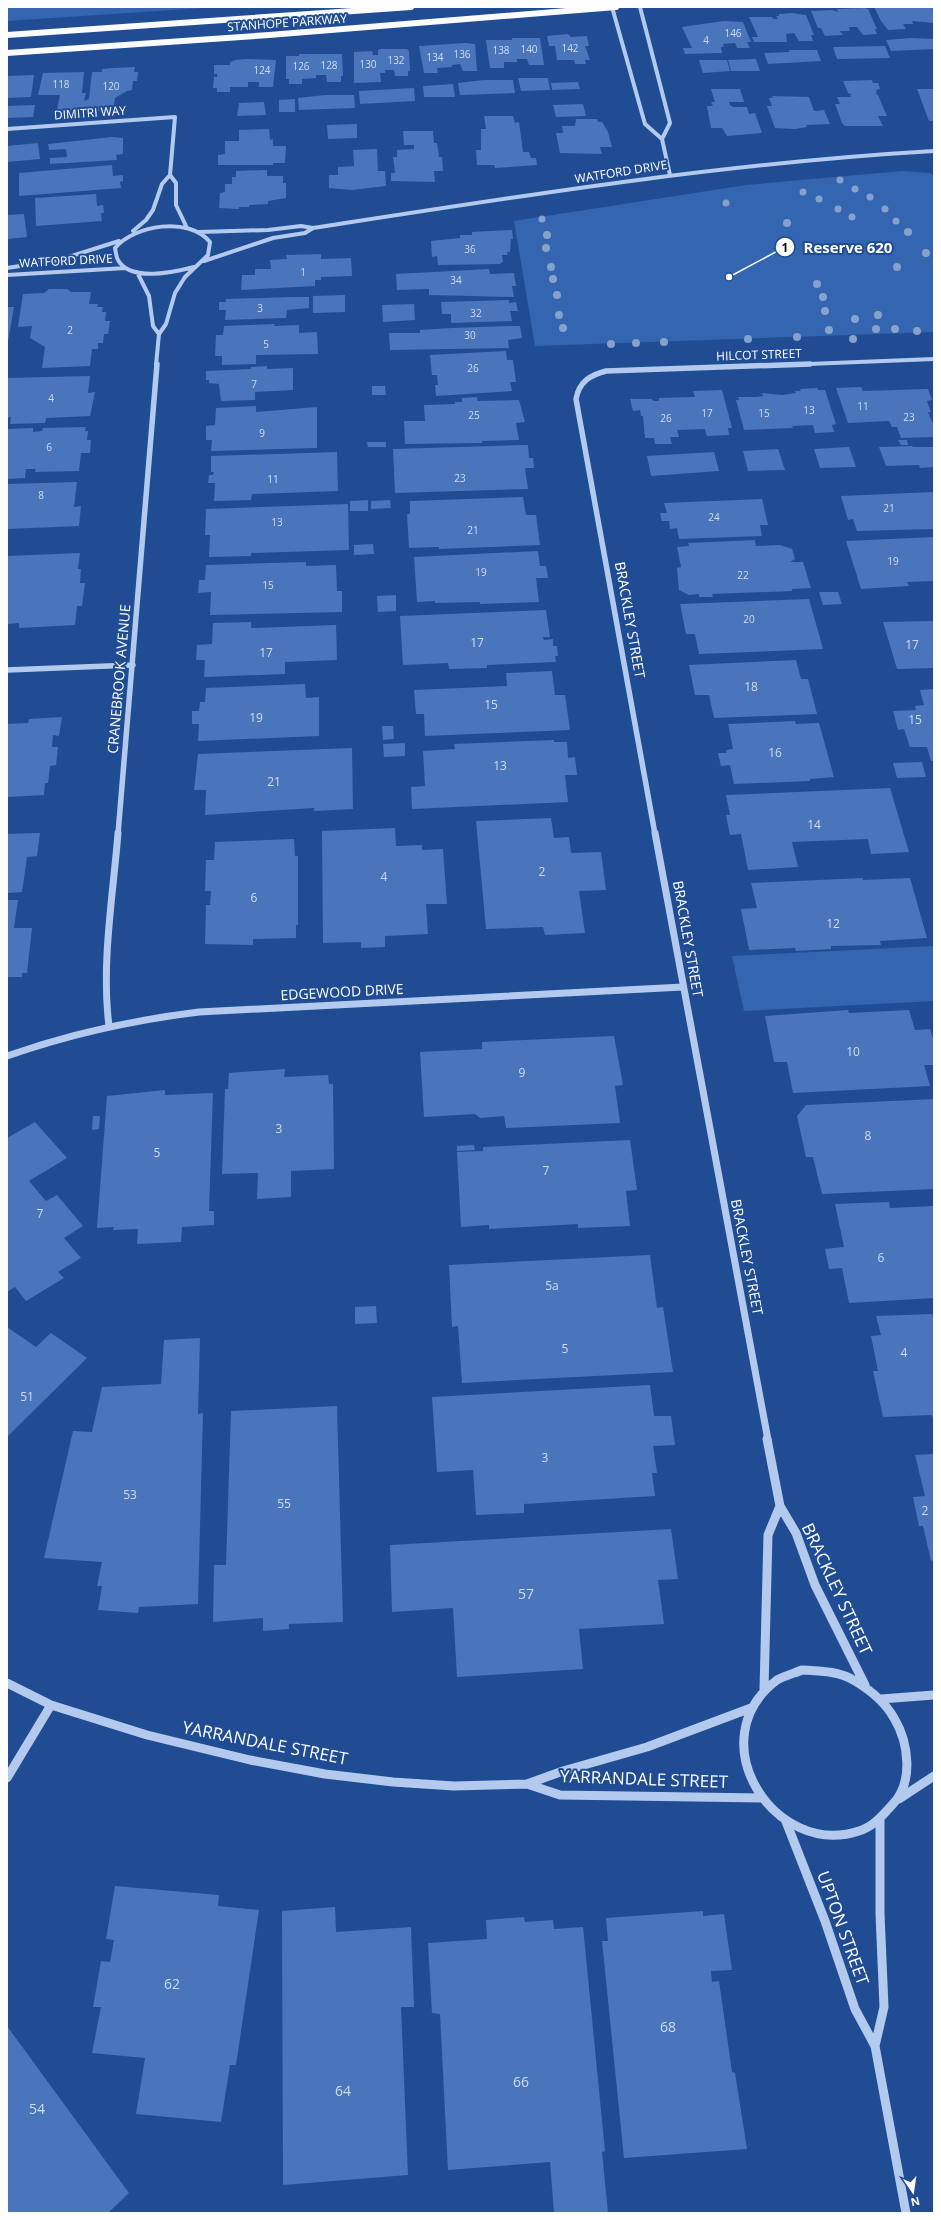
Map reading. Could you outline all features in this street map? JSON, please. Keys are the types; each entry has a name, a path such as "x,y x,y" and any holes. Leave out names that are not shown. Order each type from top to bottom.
{"main road":[{"name":"STANHOPE PARKWAY","path":"7,36 411,7"},
{"name":"STANHOPE PARKWAY","path":"7,53 262,36 616,7"}],"street":[{"path":"612,7 645,124 662,139 670,175"},
{"path":"640,7 670,123 662,139"},
{"name":"DIMITRI WAY","path":"7,129 175,117 170,175"},
{"name":"WATFORD DRIVE","path":"199,232 268,230 301,226 313,228 670,175 828,157 934,151"},
{"path":"187,228 181,220 176,205 176,184 170,175 162,184 153,210 146,220 120,241 115,248 114,255 118,262 126,268 137,272 166,274 194,267"},
{"path":"129,234 157,227 187,228 199,232 207,238 211,246 210,253 204,261"},
{"name":"WATFORD DRIVE","path":"194,267 204,261 273,238 306,233 313,228"},
{"name":"WATFORD DRIVE","path":"7,268 59,260 120,241"},
{"name":"CRANEBROOK AVENUE","path":"109,1026 106,1002 107,969 159,334 167,326 172,299 178,286 194,267"},
{"name":"WATFORD DRIVE","path":"7,275 76,269 126,268"},
{"name":"CRANEBROOK AVENUE","path":"137,272 149,296 153,326 159,334"},
{"name":"HILCOT STREET","path":"586,379 594,374 619,370 934,359"},
{"name":"BRACKLEY STREET","path":"586,379 580,385 576,399 683,988 780,1506 796,1533 815,1585 865,1685"},
{"path":"7,670 133,666"},
{"name":"EDGEWOOD DRIVE","path":"7,1056 109,1026 163,1015 227,1010 683,988"},
{"path":"764,1689 768,1535 780,1506"},
{"path":"899,1799 907,1774 907,1748 898,1722 881,1700 865,1685 844,1675 822,1670 801,1672 782,1678 764,1689 751,1708 743,1730 743,1753 750,1777 762,1798 784,1820 809,1831 834,1835 859,1831 880,1820 899,1799 934,1776"},
{"name":"YARRANDALE STREET","path":"7,1684 51,1705 154,1736 250,1760 325,1774 392,1782 454,1786 527,1784 563,1771 648,1747 751,1708"},
{"path":"881,1700 934,1695"},
{"path":"7,1778 51,1705"},
{"name":"YARRANDALE STREET","path":"527,1784 560,1795 762,1798"},
{"name":"UPTON STREET","path":"784,1820 825,1921 855,2009 875,2046 906,2213"},
{"name":"UPTON STREET","path":"875,2046 884,2007 880,1914 880,1820"}],"shaded area":[{"path":"7,7 218,7 7,21"},
{"path":"902,171 930,173 934,176 934,332 535,346 514,221 746,185"},
{"path":"934,946 934,1001 744,1011 732,956"}],"building":[{"path":"874,7 932,7 934,12 934,23 912,21 913,24 903,24 906,29 888,30 881,21"},
{"path":"837,9 868,9 877,29 875,29 877,34 863,35 857,27 849,27 850,31 840,31 843,35 825,36 821,28 818,28 811,11 832,10 838,12"},
{"path":"792,13 806,15 814,35 811,35 813,41 799,41 794,33 786,34 787,42 754,42 752,37 758,37 749,17 772,17 773,19 778,19 776,16 779,16 779,14"},
{"path":"724,21 743,22 751,42 747,42 750,48 737,48 735,43 723,44 724,47 721,47 722,53 685,54 683,48 692,48 682,27"},
{"path":"568,34 571,37 587,36 589,46 585,46 590,60 585,60 586,64 575,64 574,60 557,60 555,46 549,46 547,36"},
{"path":"512,38 540,38 544,65 529,65 527,59 517,59 517,62 504,62 504,68 490,68 486,40 512,40"},
{"path":"911,38 934,39 934,49 891,51 886,40"},
{"path":"465,43 475,44 477,71 463,71 460,64 452,65 452,67 437,68 438,73 424,73 419,46"},
{"path":"885,46 890,58 837,59 833,47"},
{"path":"407,49 409,51 410,71 408,71 408,76 395,76 394,70 385,70 385,73 380,73 381,82 354,83 354,52 372,51 373,55 378,55 378,50"},
{"path":"789,50 817,50 821,61 768,64 764,53 789,52"},
{"path":"299,54 342,54 343,76 341,76 341,82 327,82 326,75 316,75 316,78 302,79 302,84 289,84 289,79 286,79 286,56 299,56"},
{"path":"756,59 760,71 731,71 728,60"},
{"path":"235,60 276,60 273,87 259,87 259,82 248,82 248,87 230,87 230,92 217,92 217,88 213,88 214,77 217,77 217,74 214,74 214,65 230,65 230,62"},
{"path":"699,60 727,60 730,71 703,73"},
{"path":"135,67 134,72 138,72 137,81 133,81 132,90 127,91 115,98 113,110 56,114 60,95 38,95 43,73 84,72 82,93 86,93 84,101 89,99 92,72 102,72 102,69"},
{"path":"34,75 31,97 7,98 7,76"},
{"path":"518,78 548,78 550,90 521,91"},
{"path":"484,80 513,80 515,93 460,95 458,83"},
{"path":"872,80 873,83 878,83 880,89 876,90 877,93 875,93 878,95 887,116 878,116 883,126 845,126 842,123 835,104 840,104 837,97 851,97 850,95 853,95 848,93 843,81"},
{"path":"578,82 580,89 552,90 551,83"},
{"path":"453,84 455,97 424,97 423,86"},
{"path":"414,88 415,101 360,104 359,91"},
{"path":"711,89 740,89 744,102 729,102 730,105 733,107 747,107 749,114 755,113 762,133 727,136 722,128 711,128 707,106 713,106 711,102 715,102"},
{"path":"917,89 934,89 934,124 933,121 929,121"},
{"path":"325,95 354,95 355,108 299,110 298,98"},
{"path":"772,96 809,97 814,111 824,110 830,124 806,125 807,127 795,129 775,128 767,106 772,106 769,98 773,98"},
{"path":"295,99 295,112 279,112 279,100"},
{"path":"264,102 266,115 237,116 239,103"},
{"path":"583,104 586,116 556,117 553,105"},
{"path":"35,105 33,117 7,118 7,106"},
{"path":"484,116 513,116 515,123 519,122 523,152 529,152 531,158 536,158 537,165 495,168 494,165 477,165 476,150 481,150 481,129 486,129"},
{"path":"576,119 597,119 598,122 602,122 608,132 612,147 600,147 602,154 560,153 556,133 563,133 562,126 575,126"},
{"path":"357,124 357,138 328,139 327,125"},
{"path":"269,129 270,140 273,139 273,146 286,146 285,163 273,163 273,165 218,165 218,155 225,154 225,141 239,141 239,130"},
{"path":"403,131 433,131 434,143 437,143 439,157 442,157 443,171 434,171 435,182 391,181 391,173 395,173 393,157 397,157 397,150 414,149 414,145 404,145"},
{"path":"112,137 123,138 123,154 116,155 117,160 50,164 50,158 67,157 66,149 49,150 48,144"},
{"path":"38,143 40,159 7,162 7,146"},
{"path":"377,149 378,171 385,171 386,186 352,190 329,188 329,175 338,175 338,167 354,166 353,150"},
{"path":"112,165 113,176 123,175 123,181 120,182 121,188 19,196 19,173"},
{"path":"267,170 267,176 283,176 283,183 286,183 286,198 268,201 268,204 239,207 239,209 219,208 220,193 225,192 225,184 232,184 232,177 236,177 236,171"},
{"path":"96,194 97,206 103,205 104,213 101,213 102,221 36,226 35,198"},
{"path":"24,214 27,237 7,239 7,215"},
{"path":"512,230 513,239 511,239 510,252 507,252 508,255 502,255 503,262 500,263 501,264 438,265 437,256 432,257 431,241 460,238 460,235 472,235 472,232"},
{"path":"321,254 321,259 351,258 352,276 321,277 321,280 315,280 315,286 241,290 242,275 255,275 255,269 271,269 270,260 287,259 286,255"},
{"path":"489,269 490,274 514,273 516,286 512,286 514,297 429,295 429,289 397,290 396,274"},
{"path":"49,289 67,289 71,292 91,292 89,304 98,304 97,307 103,307 102,312 106,312 105,321 110,321 108,334 104,334 103,343 98,343 98,349 92,349 90,366 42,368 45,347 30,338 32,326 18,327 23,294 44,293"},
{"path":"345,295 345,312 313,313 313,296"},
{"path":"309,297 309,308 287,310 286,318 225,320 226,310 219,310 219,302 226,302 226,299"},
{"path":"509,300 509,303 516,302 518,311 510,311 512,321 451,323 451,314 442,314 441,302"},
{"path":"414,304 415,320 383,322 382,305"},
{"path":"7,307 14,307 8,341 7,341"},
{"path":"275,324 274,326 299,325 299,333 317,332 318,354 256,355 256,364 222,365 222,356 215,356 216,335 223,335 224,326"},
{"path":"520,326 522,338 508,340 509,348 390,350 389,333 420,333 420,330"},
{"path":"506,351 507,360 513,360 516,382 510,382 512,391 436,396 435,385 438,385 437,375 432,375 430,355"},
{"path":"267,366 267,369 293,368 293,390 255,392 255,400 221,401 219,384 209,383 209,380 206,380 206,371 251,369 251,367"},
{"path":"90,376 88,393 95,392 90,416 46,418 45,423 10,424 11,417 7,418 7,378"},
{"path":"372,386 385,386 386,395 372,395"},
{"path":"861,387 863,391 928,389 932,400 927,401 931,412 928,412 934,426 934,437 901,438 897,427 892,427 889,421 848,423 836,388"},
{"path":"817,388 818,390 825,390 836,424 832,425 834,432 815,433 813,425 792,426 793,428 744,430 736,400 739,400 738,397 763,396 762,393 782,395 796,393 795,391 801,391 800,389"},
{"path":"722,390 732,428 728,428 729,435 707,436 705,429 677,430 679,437 670,437 672,444 655,444 654,438 645,438 643,416 641,416 640,410 633,411 630,399 652,399 653,401 659,401 659,398 695,397 693,391"},
{"path":"477,397 478,401 519,400 525,422 516,423 519,440 482,441 482,443 405,444 404,421 425,421 424,405 455,404 455,402 462,402 462,398"},
{"path":"256,406 256,412 317,407 317,448 211,451 212,440 206,440 206,426 215,425 216,408"},
{"path":"86,427 85,431 88,431 87,440 91,440 90,453 81,453 79,471 35,472 36,469 26,469 25,478 7,479 7,429 33,428 33,432 42,431 43,428"},
{"path":"898,440 907,440 908,445 901,445"},
{"path":"367,442 386,442 386,447 368,447"},
{"path":"528,445 529,458 533,458 534,468 525,468 528,489 395,493 393,449"},
{"path":"849,447 856,467 820,468 814,449"},
{"path":"879,447 934,447 934,467 920,468 919,465 886,466"},
{"path":"778,449 785,470 748,471 743,451"},
{"path":"337,452 338,491 252,494 251,500 214,501 215,483 208,483 209,475 213,475 214,472 211,472 211,456"},
{"path":"714,452 719,471 651,476 647,456"},
{"path":"77,482 74,507 81,506 79,526 7,529 7,484"},
{"path":"934,492 934,529 857,531 853,519 848,520 841,496"},
{"path":"523,497 526,515 536,515 540,545 439,549 439,547 409,548 407,514 410,514 410,501"},
{"path":"762,499 768,525 760,525 762,536 679,539 677,528 670,529 669,521 662,521 660,513 667,513 664,503"},
{"path":"368,500 368,511 350,511 350,501"},
{"path":"390,500 391,508 371,509 371,501"},
{"path":"348,504 349,550 251,553 251,556 209,557 210,535 205,535 206,509"},
{"path":"934,537 934,581 907,582 909,586 861,589 846,541"},
{"path":"755,540 756,546 780,545 792,549 795,559 790,562 803,562 811,588 792,589 792,591 712,594 713,597 699,597 699,594 689,595 679,590 677,568 681,567 677,547 689,546 688,543"},
{"path":"373,544 374,554 354,555 354,545"},
{"path":"538,551 540,566 546,566 548,578 536,578 539,602 480,604 480,602 417,602 414,557"},
{"path":"80,553 78,569 81,569 80,583 85,583 82,606 77,606 75,625 19,628 19,623 7,624 7,556"},
{"path":"306,562 306,566 336,565 337,591 342,591 342,612 210,615 211,592 198,593 199,580 205,580 206,565"},
{"path":"819,592 838,592 842,604 823,605"},
{"path":"396,595 396,611 378,612 377,596"},
{"path":"809,599 823,649 699,654 695,634 686,634 680,604"},
{"path":"546,610 550,637 543,637 544,640 553,639 553,646 557,646 558,656 555,656 556,662 487,665 487,668 449,669 448,663 403,665 400,616"},
{"path":"934,621 934,668 897,669 883,622"},
{"path":"251,622 251,628 336,625 337,660 285,662 285,674 204,677 205,660 196,660 197,645 212,644 213,623"},
{"path":"796,660 801,679 808,679 817,714 714,718 709,695 695,695 689,665"},
{"path":"552,671 555,695 565,695 570,730 425,736 424,714 416,714 414,690 507,686 506,673"},
{"path":"305,684 306,698 319,697 319,736 198,741 199,724 192,724 192,711 199,711 200,702 205,702 206,688"},
{"path":"934,689 934,761 931,761 927,747 910,747 904,729 898,730 893,711 916,710 915,706 924,705 920,690"},
{"path":"62,717 59,736 53,735 52,747 58,747 56,765 50,766 48,783 45,783 44,795 7,797 7,724 28,723 29,719"},
{"path":"795,721 796,724 819,723 834,777 810,779 810,781 734,784 730,765 721,766 718,753 727,753 726,750 733,749 728,724"},
{"path":"382,726 393,726 394,739 383,740"},
{"path":"554,740 554,742 567,742 568,758 575,757 577,775 565,775 568,802 412,809 411,787 425,786 423,751 455,749 454,744"},
{"path":"405,743 405,756 384,757 383,744"},
{"path":"352,748 353,809 314,811 314,808 205,815 206,790 194,790 198,754"},
{"path":"922,762 926,777 897,778 893,763"},
{"path":"890,788 909,852 871,854 868,839 792,842 798,867 748,870 741,834 730,835 726,815 730,815 726,795"},
{"path":"551,818 554,838 569,837 571,853 601,852 606,890 579,891 585,933 545,935 543,927 486,929 476,821"},
{"path":"395,828 396,846 422,845 422,850 443,849 447,904 426,904 428,934 385,936 385,947 361,948 361,942 323,943 322,831"},
{"path":"40,833 37,856 27,857 22,892 7,893 7,834"},
{"path":"294,839 295,856 298,856 298,925 296,925 296,938 253,939 253,945 205,944 206,905 210,905 211,891 205,891 206,860 214,860 215,842"},
{"path":"863,878 863,880 910,878 927,938 880,941 881,945 831,946 831,949 796,951 795,948 749,950 741,909 757,908 751,883"},
{"path":"7,900 18,900 14,928 32,928 27,973 22,973 22,977 7,977"},
{"path":"848,1010 849,1013 909,1010 915,1030 930,1029 934,1042 934,1065 924,1065 930,1086 793,1093 787,1062 774,1062 765,1016"},
{"path":"614,1036 623,1085 615,1086 620,1123 506,1128 504,1116 480,1118 475,1114 424,1117 420,1052 482,1049 482,1042"},
{"path":"285,1069 284,1077 328,1075 329,1084 333,1084 334,1169 291,1171 291,1197 257,1199 258,1173 222,1174 225,1089 228,1089 229,1073"},
{"path":"165,1090 165,1095 213,1093 209,1211 214,1211 214,1225 182,1227 181,1242 137,1244 138,1229 113,1230 114,1227 97,1228 107,1096"},
{"path":"934,1099 934,1189 822,1194 813,1157 806,1157 797,1116 806,1105"},
{"path":"93,1116 100,1116 99,1129 92,1130"},
{"path":"35,1122 67,1158 29,1181 46,1201 57,1195 83,1226 64,1238 81,1258 58,1272 64,1278 26,1301 15,1287 7,1292 7,1138"},
{"path":"630,1140 637,1190 626,1191 630,1226 578,1228 578,1224 489,1229 489,1225 461,1227 457,1152 483,1151 483,1147"},
{"path":"474,1145 475,1150 457,1151 457,1146"},
{"path":"889,1202 890,1208 934,1206 934,1298 849,1303 842,1268 829,1269 825,1249 844,1247 835,1204"},
{"path":"650,1255 657,1308 663,1307 673,1372 462,1383 458,1326 452,1327 449,1265"},
{"path":"376,1306 377,1323 355,1324 355,1307"},
{"path":"932,1314 934,1321 934,1422 932,1415 883,1417 873,1371 878,1371 871,1336 881,1335 876,1316"},
{"path":"7,1327 36,1347 51,1333 87,1358 7,1437"},
{"path":"200,1338 198,1414 203,1413 198,1604 139,1607 138,1613 98,1610 102,1586 97,1586 102,1562 44,1558 73,1431 92,1432 102,1387 161,1384 164,1340"},
{"path":"650,1385 654,1416 671,1416 675,1445 653,1446 657,1473 652,1473 655,1496 524,1504 524,1513 476,1515 473,1470 437,1472 432,1397"},
{"path":"337,1406 343,1622 289,1624 289,1629 263,1631 263,1618 213,1622 214,1565 226,1565 231,1411"},
{"path":"934,1454 934,1560 931,1561 923,1526 919,1526 913,1497 925,1496 915,1455"},
{"path":"671,1529 678,1579 658,1580 664,1624 579,1629 583,1669 457,1677 453,1608 392,1612 390,1545"},
{"path":"115,1886 219,1895 218,1906 259,1910 236,2065 230,2065 221,2122 136,2114 145,2058 92,2053 101,2007 93,2007 101,1961 110,1962 114,1940 106,1939"},
{"path":"335,1907 336,1932 411,1927 414,2007 401,2007 408,2175 283,2185 282,1911"},
{"path":"703,1911 703,1916 724,1914 732,1970 711,1971 712,1982 719,1981 732,2072 735,2073 747,2149 624,2158 602,1941 608,1941 606,1918"},
{"path":"524,1917 525,1922 553,1920 554,1929 583,1927 605,2151 602,2152 608,2213 554,2213 550,2162 448,2170 440,2014 432,2013 428,1943 487,1939 486,1920"},
{"path":"7,2026 129,2193 108,2213 7,2213"}],"place":[{"name":"Reserve 620","path":"729,277"}]}
